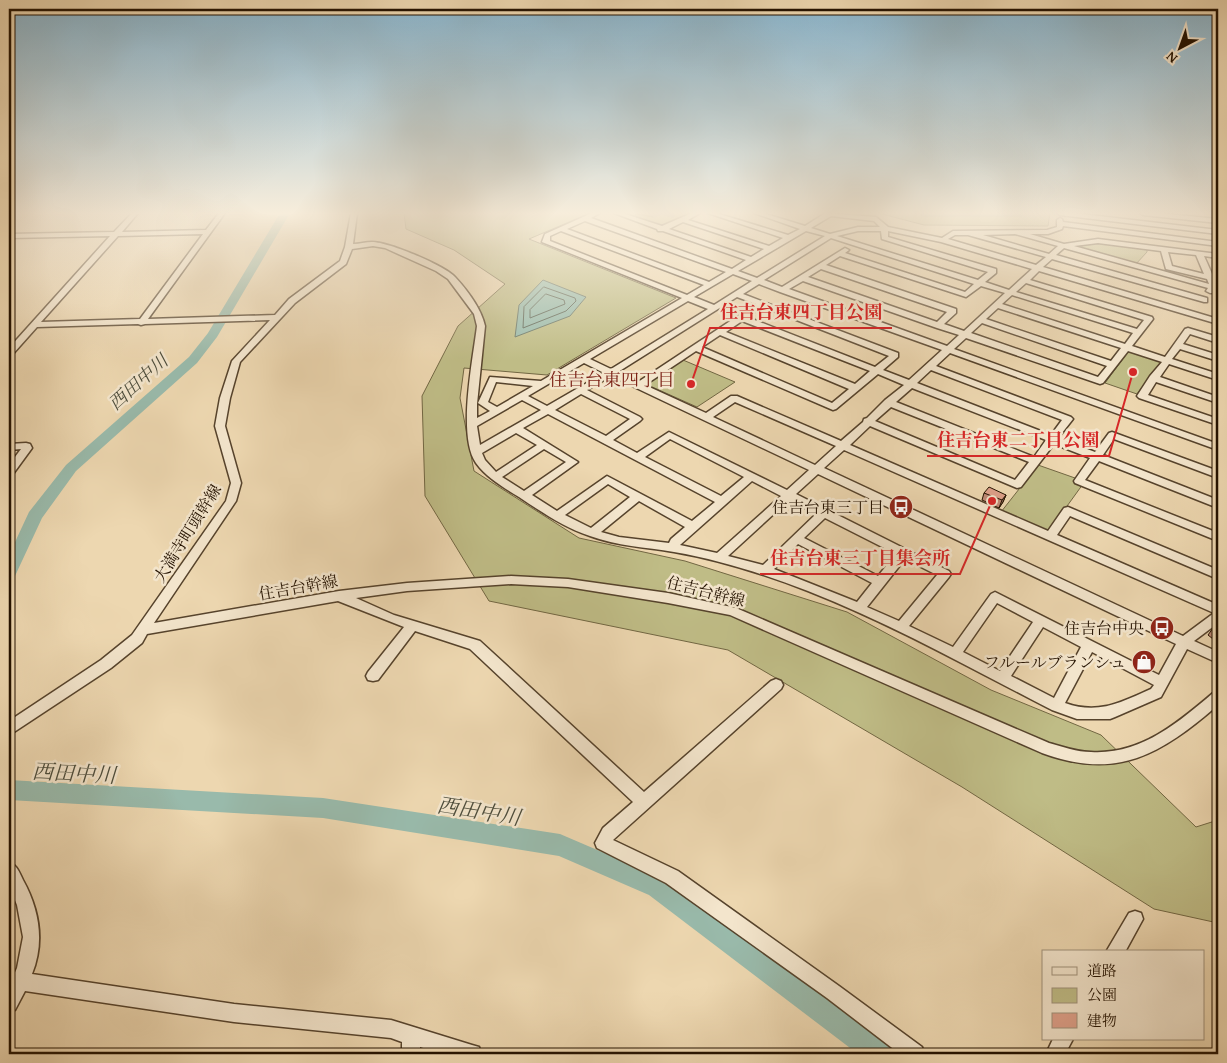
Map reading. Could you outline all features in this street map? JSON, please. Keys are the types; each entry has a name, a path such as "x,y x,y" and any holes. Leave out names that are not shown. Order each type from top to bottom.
{"street":[{"path":"9,353 91,263"},
{"path":"140,322 185,263"},
{"name":"大満寺町頭幹線","path":"9,728 106,664 144,630 218,521 235,492 236,482 220,426 225,398 236,361 298,296 342,263"},
{"path":"425,263 451,277 478,314 481,326 472,404 473,425 476,452 486,469 494,477 557,516 592,533 636,544 674,548 765,570 901,627 1057,706 1077,713 1110,713 1156,693 1184,642 1218,617"},
{"path":"600,263 714,308"},
{"path":"650,263 710,285"},
{"path":"707,263 1218,447"},
{"path":"473,425 748,263"},
{"path":"476,452 612,372 786,263"},
{"path":"783,290 826,263"},
{"path":"866,263 966,295 993,271 965,263"},
{"path":"915,263 1137,332"},
{"path":"1019,263 1218,322"},
{"path":"719,558 1043,263"},
{"path":"1073,263 1204,300"},
{"path":"1123,263 1212,287"},
{"path":"1168,263 1169,267 1210,278"},
{"path":"1193,314 1212,287 1203,263"},
{"path":"821,266 953,311 940,322 940,326"},
{"path":"804,278 1100,380 1149,319 1023,280"},
{"path":"696,348 833,407 895,355 736,294"},
{"path":"639,385 762,304"},
{"path":"996,305 1218,377"},
{"path":"33,325 276,318"},
{"path":"742,318 1218,504"},
{"path":"980,320 1112,365"},
{"path":"1218,340 1188,331 1142,396 1218,422"},
{"path":"719,332 856,388"},
{"path":"1177,345 1218,358"},
{"path":"584,360 1218,658"},
{"path":"867,421 1017,485 1068,419 928,366"},
{"path":"1153,378 1218,400"},
{"path":"498,411 484,403 493,379 544,384"},
{"path":"579,390 637,418 607,440"},
{"path":"523,397 548,408 639,456 722,502"},
{"path":"707,417 734,398 1218,610"},
{"path":"888,402 1035,461"},
{"path":"516,428 572,462 524,496"},
{"path":"639,456 669,435 945,574 901,627"},
{"path":"1218,475 1112,435 1095,456 1079,481 1218,537"},
{"path":"494,477 544,444"},
{"path":"9,447 26,446 27,448 9,472"},
{"path":"674,548 675,542 692,526 751,476"},
{"path":"557,516 607,479 692,526"},
{"path":"592,533 638,496"},
{"path":"1050,536 1068,510 1218,575"},
{"path":"765,570 824,512"},
{"path":"797,539 880,582"},
{"path":"859,608 904,553"},
{"name":"住吉台幹線","path":"144,630 339,596 416,586 510,580 568,583 694,603 732,612 770,626 1047,749 1094,760 1116,758 1151,746 1169,736 1218,697"},
{"path":"339,596 412,626 475,645 644,802"},
{"path":"955,654 994,597 1162,682"},
{"path":"1002,679 1041,621"},
{"path":"373,676 412,626"},
{"path":"1057,706 1089,645"},
{"path":"776,684 609,833 603,843 644,861 679,882 833,992 915,1054"},
{"path":"9,870 27,902 31,926 31,948 21,981 9,1004"},
{"path":"1116,950 1135,919"},
{"path":"21,981 234,1013 391,1029 411,1045 472,1054"},
{"path":"1055,1054 1063,1040"}],"green space":[{"path":"473,263 588,263 676,298 547,375 464,368 460,398 474,471 579,538 685,561 847,612 991,690 1101,735 1196,827 1218,820 1218,923 1154,909 962,787 728,650 489,601 425,496 422,396 458,326 505,284"},
{"path":"1133,351 1161,362 1137,394 1105,383 1128,352"},
{"path":"683,360 735,382 697,407 650,386 650,381"},
{"path":"1038,465 1075,478 1076,481 1083,484 1049,531 1043,531 1001,512"}],"water":[{"path":"543,280 586,297 570,316 515,337 519,305"}],"building":[{"path":"989,487 1006,495 1002,500 984,493"}],"waterway":[{"name":"西田中川","path":"9,572 35,516 71,468 193,360 213,334 255,263"},
{"name":"西田中川","path":"9,790 323,808 560,845 657,887 880,1054"}],"place":[{"name":"住吉台東二丁目公園","path":"1133,372"},
{"name":"住吉台東四丁目公園","path":"691,384"},
{"name":"住吉台東三丁目集会所","path":"992,501"},
{"name":"住吉台東三丁目","path":"901,507"},
{"name":"住吉台中央","path":"1162,628"},
{"name":"フルールブランシュ","path":"1144,662"}],"district":[{"name":"住吉台東四丁目","path":"612,379"}]}
